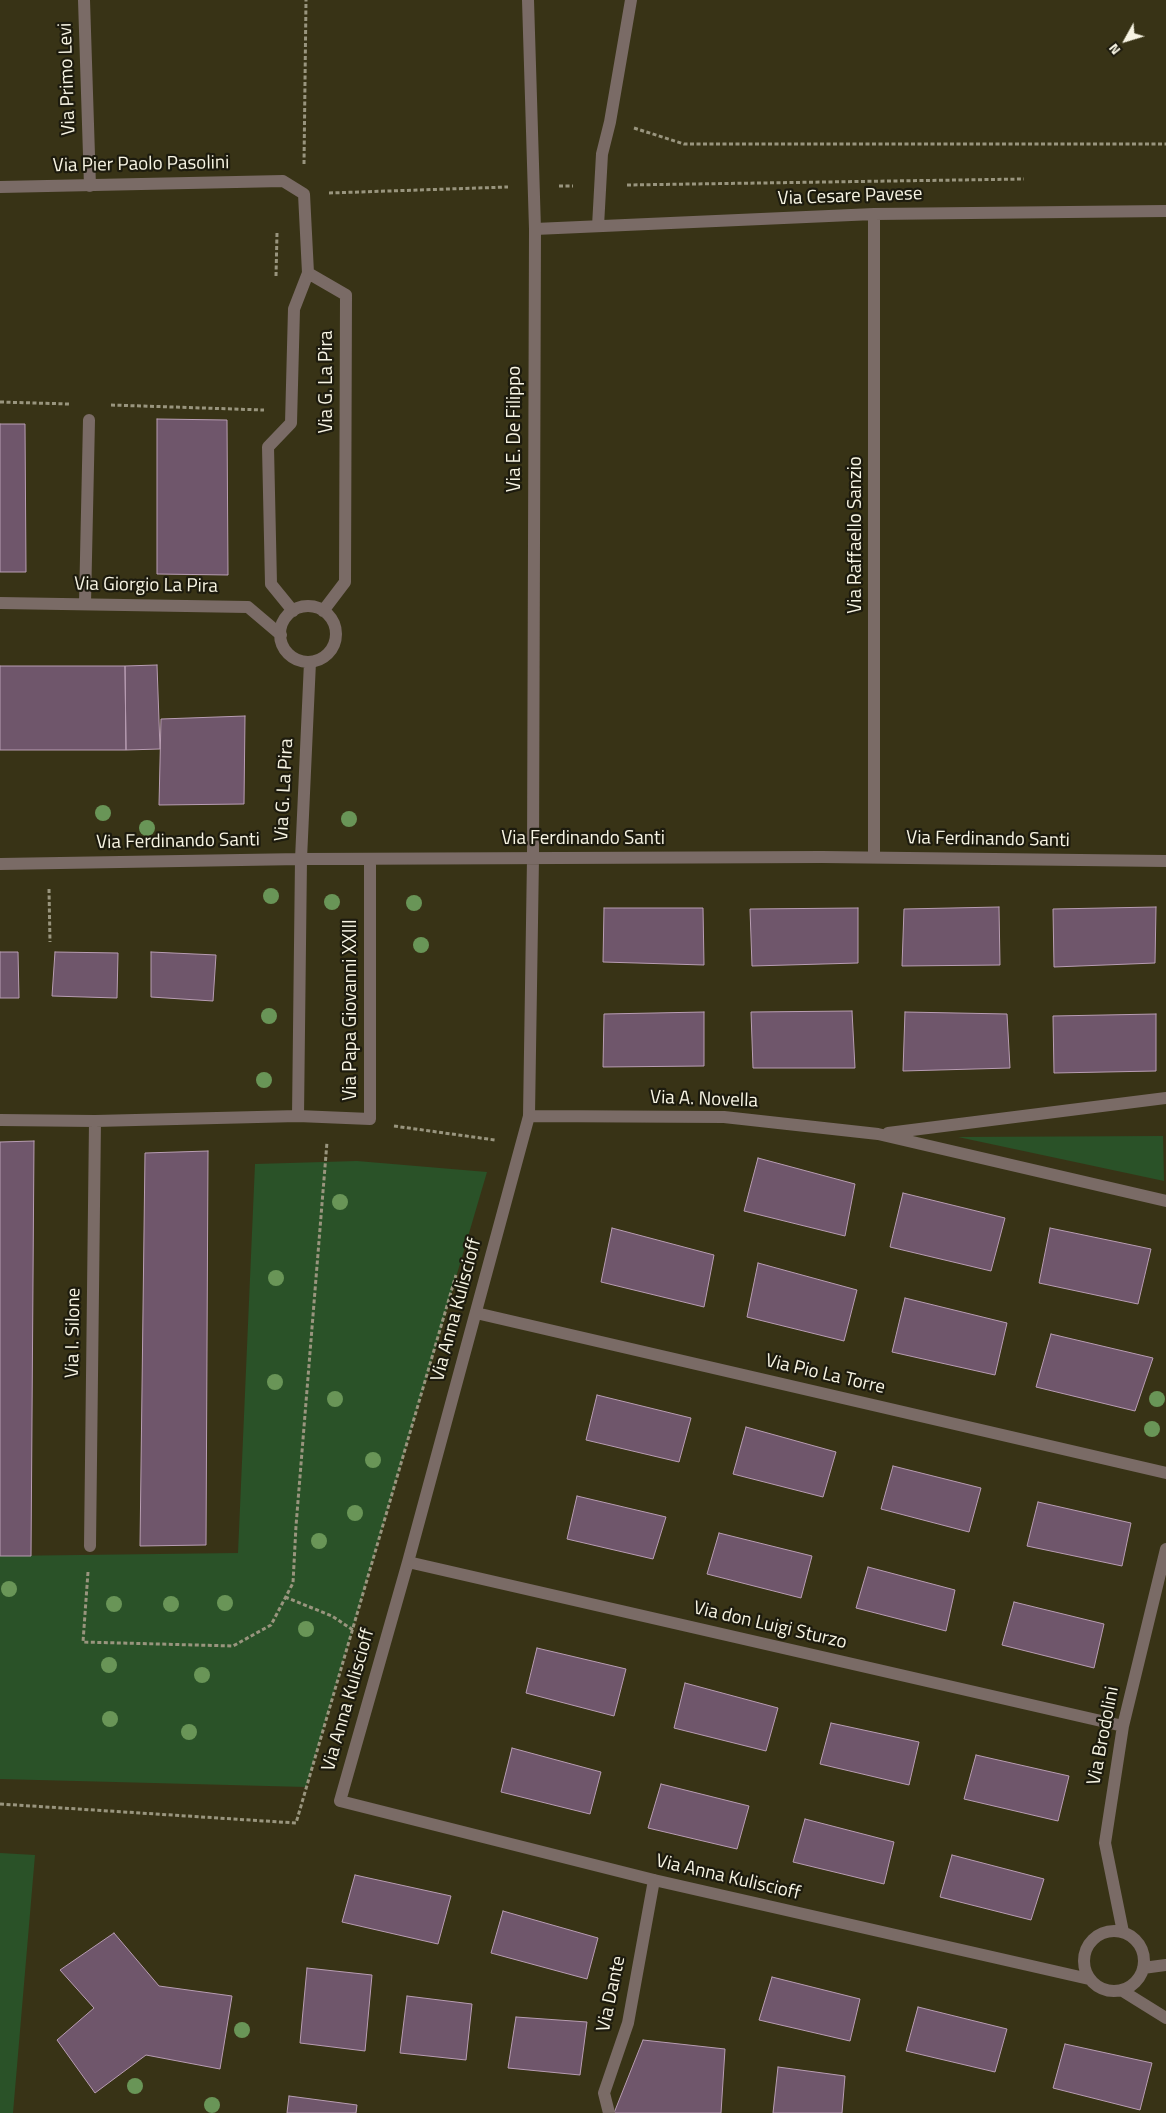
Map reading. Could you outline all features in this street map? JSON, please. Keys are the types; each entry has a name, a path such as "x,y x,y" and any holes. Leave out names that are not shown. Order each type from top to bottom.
{"street":[{"name":"Via Primo Levi","path":"84,0 90,186"},
{"name":"Via E. De Filippo","path":"528,0 534,186 532,858"},
{"path":"598,226 602,154 610,122 631,0"},
{"name":"Via Pier Paolo Pasolini","path":"0,187 283,181 304,194"},
{"path":"293,611 272,584 268,447 292,423 294,309 308,273 304,194"},
{"name":"Via Cesare Pavese","path":"534,229 874,214 1166,211"},
{"name":"Via Raffaello Sanzio","path":"874,214 874,857"},
{"name":"Via G. La Pira","path":"308,273 346,295 345,582 323,611"},
{"path":"85,604 89,420"},
{"name":"Via Giorgio La Pira","path":"0,603 248,607 281,636"},
{"path":"302,607 312,607 323,611 330,617 336,628 333,647 327,655 319,660 310,662 295,659 282,644 282,626 286,617 302,607"},
{"name":"Via G. La Pira","path":"301,859 310,662"},
{"name":"Via Ferdinando Santi","path":"0,864 301,859 874,857 1166,861"},
{"name":"Via Anna Kuliscioff","path":"532,858 529,1116 408,1562 340,1800 654,1880 1089,1979"},
{"path":"298,1116 301,859"},
{"name":"Via Papa Giovanni XXIII","path":"0,1120 95,1121 298,1116 370,1119 370,859"},
{"name":"Via A. Novella","path":"878,1134 1166,1098"},
{"name":"Via A. Novella","path":"529,1116 724,1117 878,1134 1166,1201"},
{"name":"Via I. Silone","path":"90,1546 95,1121"},
{"name":"Via Pio La Torre","path":"476,1313 1166,1473"},
{"name":"Via Brodolini","path":"1123,1932 1105,1843 1123,1726 1166,1549"},
{"name":"Via don Luigi Sturzo","path":"408,1562 1123,1726"},
{"name":"Via Dante","path":"609,2113 604,2093 628,2023 654,1880"},
{"path":"1104,1932 1123,1932 1131,1936 1142,1950 1143,1968 1135,1983 1112,1992 1103,1990 1089,1979 1083,1961 1089,1943 1104,1932"},
{"path":"1143,1968 1166,1965"},
{"path":"1121,1990 1166,2018"}],"path":[{"path":"306,0 304,194 534,186 1024,179"},
{"path":"610,122 684,144 1166,144"},
{"path":"276,283 277,225"},
{"path":"0,402 78,404"},
{"path":"108,405 264,410"},
{"path":"48,863 50,942"},
{"path":"90,1546 83,1642 233,1646 271,1625 293,1583 329,1117"},
{"path":"388,1125 495,1140 492,1149"},
{"path":"0,1804 296,1822 457,1272"},
{"path":"286,1597 332,1616 353,1630"}],"green space":[{"path":"1163,1136 1164,1181 958,1137"},
{"path":"357,1161 487,1172 306,1787 0,1779 0,1556 238,1553 255,1164"},
{"path":"0,1853 35,1855 13,2113 0,2113"}],"building":[{"path":"157,419 227,420 228,575 157,574"},
{"path":"0,424 25,424 26,572 0,572"},
{"path":"157,665 160,749 126,750 125,666"},
{"path":"0,666 125,666 126,750 0,750"},
{"path":"245,716 244,804 159,805 161,719"},
{"path":"999,907 1000,965 902,966 904,909"},
{"path":"1156,907 1155,963 1054,967 1053,909"},
{"path":"604,908 703,908 704,965 603,962"},
{"path":"858,908 858,963 752,966 750,909"},
{"path":"0,952 18,952 19,998 0,998"},
{"path":"55,952 118,953 117,998 52,996"},
{"path":"151,952 216,955 213,1001 151,997"},
{"path":"852,1011 855,1068 753,1068 751,1012"},
{"path":"704,1012 704,1066 603,1067 604,1014"},
{"path":"905,1012 1007,1014 1010,1068 903,1071"},
{"path":"1156,1014 1156,1071 1054,1073 1053,1016"},
{"path":"34,1141 31,1556 0,1556 0,1142"},
{"path":"208,1151 206,1545 140,1546 145,1153"},
{"path":"758,1158 855,1184 845,1236 744,1211"},
{"path":"903,1193 1005,1218 991,1271 890,1247"},
{"path":"612,1228 714,1255 704,1307 601,1282"},
{"path":"1050,1228 1151,1249 1138,1304 1039,1283"},
{"path":"758,1263 857,1290 844,1341 747,1317"},
{"path":"905,1298 1007,1323 995,1375 892,1352"},
{"path":"1051,1334 1153,1358 1135,1411 1036,1387"},
{"path":"597,1395 691,1418 679,1462 586,1440"},
{"path":"746,1427 836,1452 823,1497 733,1474"},
{"path":"893,1466 981,1488 969,1532 881,1509"},
{"path":"577,1496 666,1517 653,1559 567,1539"},
{"path":"1038,1502 1131,1523 1122,1566 1027,1546"},
{"path":"719,1533 812,1556 801,1598 707,1574"},
{"path":"868,1567 955,1590 946,1631 856,1608"},
{"path":"1014,1602 1104,1624 1094,1668 1002,1645"},
{"path":"537,1648 626,1669 614,1716 526,1693"},
{"path":"685,1683 778,1708 766,1751 674,1728"},
{"path":"831,1723 919,1742 909,1785 820,1764"},
{"path":"512,1748 601,1772 590,1814 501,1792"},
{"path":"976,1755 1069,1776 1058,1821 964,1799"},
{"path":"661,1784 749,1806 737,1849 648,1828"},
{"path":"805,1819 894,1842 884,1884 793,1862"},
{"path":"952,1855 1044,1879 1031,1920 940,1897"},
{"path":"355,1875 451,1896 438,1944 342,1922"},
{"path":"503,1911 598,1938 587,1979 491,1953"},
{"path":"114,1933 159,1986 232,1996 220,2069 146,2055 95,2093 57,2040 94,2008 60,1970"},
{"path":"307,1968 372,1975 365,2051 300,2043"},
{"path":"772,1977 860,1999 850,2041 759,2020"},
{"path":"407,1996 472,2004 466,2060 400,2053"},
{"path":"918,2007 1007,2029 995,2072 906,2051"},
{"path":"516,2017 587,2022 580,2075 508,2068"},
{"path":"643,2040 725,2049 721,2113 614,2113"},
{"path":"1065,2044 1152,2063 1140,2110 1053,2088"},
{"path":"778,2067 845,2076 842,2113 773,2113"},
{"path":"289,2096 357,2105 356,2113 287,2113"}]}
